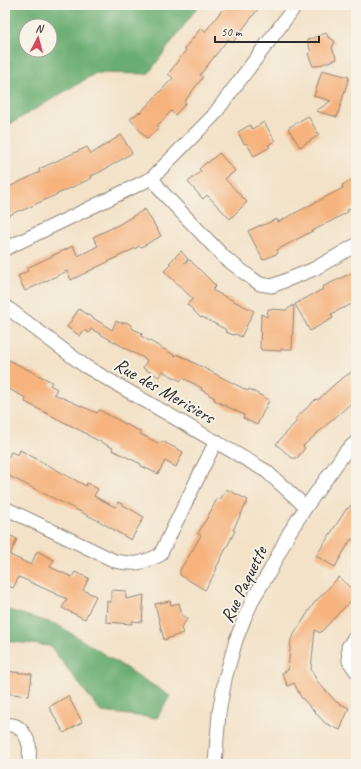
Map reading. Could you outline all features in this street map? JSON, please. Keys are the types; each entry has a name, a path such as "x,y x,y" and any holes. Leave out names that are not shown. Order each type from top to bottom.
{"street":[{"path":"5,250 152,178 213,116 296,5"},
{"path":"152,178 163,193 225,258 260,284 272,286 314,269 356,245"},
{"name":"Rue des Merisiers","path":"5,306 85,366 266,471 306,507"},
{"path":"5,508 115,561 131,564 143,563 160,555 216,441"},
{"name":"Rue Paquette","path":"216,764 219,713 225,679 236,640 245,617 254,597 270,571 289,533 346,450 356,442"},
{"path":"356,635 348,647 348,661 356,671"},
{"path":"5,726 16,725 23,731 29,744 29,764"}],"green space":[{"path":"5,5 199,5 148,74 96,73 5,127"},
{"path":"5,609 58,625 170,696 157,718 101,712 50,646 5,641"}],"building":[{"path":"226,5 261,5 233,42 228,39 200,75 203,77 184,102 186,103 175,115 171,111 157,126 159,128 147,139 130,119 139,112 140,113 173,78 168,74 186,50 184,49 201,28 205,32"},
{"path":"326,33 328,37 335,41 332,48 337,59 313,66 308,54 311,52 307,40"},
{"path":"322,70 349,77 337,117 316,111 331,101 314,96"},
{"path":"308,116 319,135 300,147 288,128"},
{"path":"264,122 275,141 268,145 270,147 254,156 246,143 244,144 238,132 250,125 252,129"},
{"path":"121,135 132,153 91,176 92,178 5,217 5,189 40,172 39,169 87,147 91,154"},
{"path":"219,153 235,171 225,179 247,202 230,219 207,195 203,199 188,182 201,171 199,169"},
{"path":"356,178 356,206 347,210 348,212 277,250 278,253 263,260 248,231 277,219 278,222 343,188 342,185"},
{"path":"145,209 161,236 71,280 67,271 25,291 18,276 28,271 27,268 73,246 78,256 98,246 93,237 118,225"},
{"path":"181,251 188,259 184,263 190,260 216,286 212,290 254,311 241,337 236,334 233,335 226,332 225,329 202,317 201,318 187,304 193,299 164,271 171,264 169,263"},
{"path":"356,271 356,302 331,314 333,318 310,331 295,304 323,289 322,287"},
{"path":"294,305 292,349 281,349 281,351 261,350 261,314 267,317 268,309 286,310"},
{"path":"79,309 112,330 116,321 120,323 126,322 131,325 131,328 142,333 141,336 176,356 177,354 248,391 249,389 269,400 257,425 243,418 244,415 214,400 215,398 201,390 202,388 183,378 181,381 162,371 159,377 143,368 147,360 91,329 89,333 84,330 80,336 67,327"},
{"path":"5,358 52,382 50,385 57,389 54,394 97,413 99,410 141,432 140,434 160,444 162,441 183,452 176,467 165,461 158,474 112,450 113,448 25,402 26,398 5,387"},
{"path":"356,369 356,399 303,446 305,448 297,458 292,458 276,444 297,421 295,419 316,399 318,400 337,382"},
{"path":"20,450 86,486 87,483 98,489 94,496 115,507 118,502 144,517 131,540 99,521 5,474 5,463 11,452 18,455"},
{"path":"226,489 248,500 233,530 235,531 216,568 217,569 205,590 180,575 180,570 201,535 198,534 217,499 220,500"},
{"path":"356,499 356,542 351,539 335,567 316,556 347,508 348,509"},
{"path":"5,533 17,539 10,555 31,565 37,551 54,560 50,567 72,577 75,572 89,578 83,590 96,596 85,619 62,608 67,599 19,577 13,588 5,584"},
{"path":"339,577 356,593 356,595 320,633 315,630 311,669 317,681 336,702 349,708 340,730 325,723 301,697 294,683 288,686 282,673 288,670 291,639 314,603"},
{"path":"111,590 126,591 126,599 144,595 142,622 132,621 132,624 106,622 107,601 111,603"},
{"path":"170,601 171,605 179,603 182,616 188,618 181,628 183,633 164,640 155,604"},
{"path":"5,671 32,674 29,696 5,693"},
{"path":"68,696 82,722 64,733 49,707"}]}
